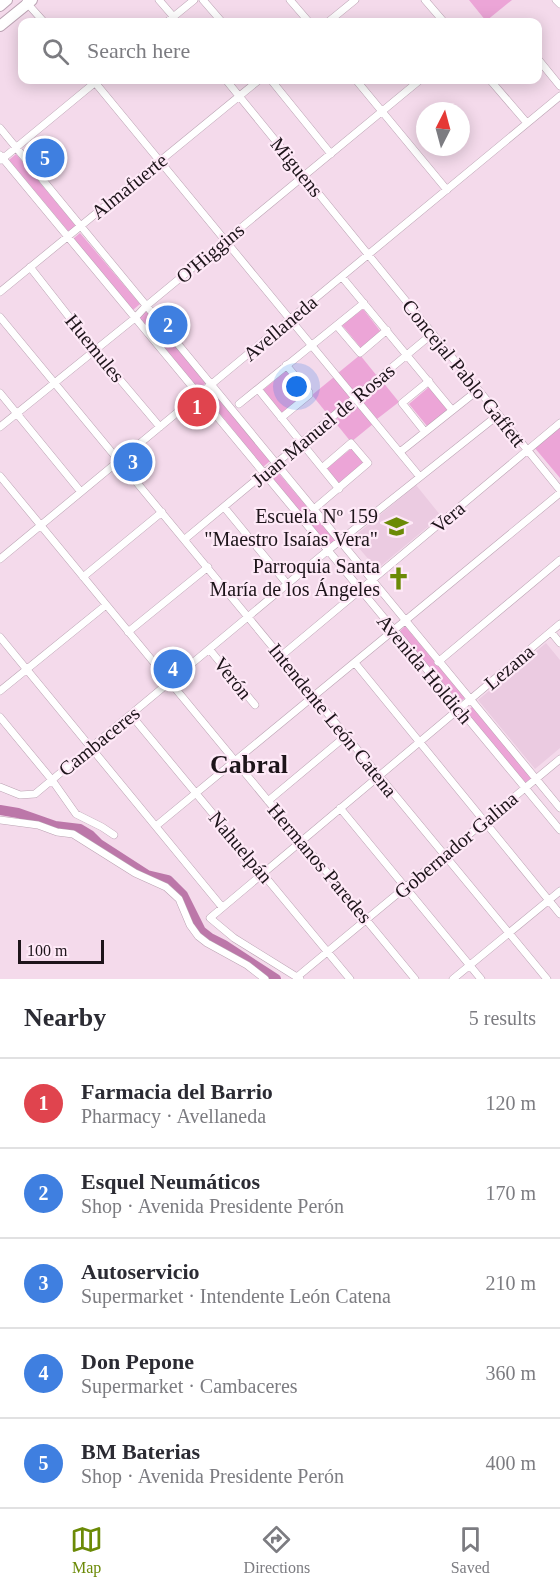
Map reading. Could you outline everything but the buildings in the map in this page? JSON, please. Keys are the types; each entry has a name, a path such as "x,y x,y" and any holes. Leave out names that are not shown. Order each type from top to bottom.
{"highway":[{"path":"0,6 7,0"},
{"path":"0,26 28,1"}],"street":[{"path":"159,0 171,18"},
{"path":"176,18 194,0"},
{"path":"203,0 219,18"},
{"path":"290,0 306,18"},
{"path":"333,18 355,0"},
{"path":"425,0 441,18"},
{"path":"556,0 560,4"},
{"path":"28,1 41,18"},
{"path":"542,65 560,86"},
{"path":"1,158 16,149 90,84"},
{"path":"98,84 420,477"},
{"name":"Miguens","path":"229,84 369,255"},
{"name":"Almafuerte","path":"0,292 254,84"},
{"path":"274,84 331,154"},
{"path":"359,84 447,190"},
{"name":"O'Higgins","path":"0,427 135,318 145,307 415,84"},
{"path":"493,84 526,123"},
{"name":"Avellaneda","path":"0,560 560,96"},
{"name":"Avenida Holdich","path":"0,128 145,307 560,808"},
{"name":"Avenida Holdich","path":"1,158 68,236 457,709 560,830"},
{"name":"Concejal Pablo Gaffett","path":"369,255 560,492"},
{"name":"Huemules","path":"30,267 160,428"},
{"path":"342,277 452,410"},
{"path":"239,404 364,303"},
{"name":"Intendente León Catena","path":"0,317 547,979"},
{"path":"337,326 360,353 387,330"},
{"name":"Juan Manuel de Rosas","path":"185,539 432,334"},
{"path":"281,418 309,395 309,392 286,365"},
{"path":"425,432 402,403 429,381"},
{"path":"258,388 339,489"},
{"path":"400,453 478,390"},
{"path":"0,393 81,492"},
{"name":"Cambaceres","path":"0,787 9,792 27,796 35,794 327,551 498,415"},
{"name":"Vera","path":"281,656 560,423"},
{"path":"314,510 368,463 351,443 322,468"},
{"name":"Hermanos Paredes","path":"0,476 415,979"},
{"path":"156,826 315,697 560,492"},
{"path":"224,507 288,585"},
{"path":"83,577 162,512"},
{"path":"438,662 560,560"},
{"path":"128,632 208,567"},
{"path":"0,691 106,605"},
{"name":"Lezana","path":"298,978 234,938 210,918 560,624"},
{"path":"551,632 560,643"},
{"path":"0,637 222,907"},
{"name":"Verón","path":"210,650 255,705"},
{"path":"355,663 560,914"},
{"name":"Nahuelpán","path":"131,715 350,979"},
{"path":"0,717 52,780 76,814 114,835"},
{"path":"268,801 346,735"},
{"name":"Gobernador Galina","path":"298,978 327,951 560,759"},
{"path":"340,808 481,979"},
{"path":"0,820 38,825 57,832 79,836 135,873 166,887 179,900 190,925 198,936 247,965 265,979"},
{"path":"453,979 560,891"}],"shaded area":[{"path":"469,0 512,0 490,18 484,18"},
{"path":"16,154 76,226 69,232 9,160"},
{"path":"80,233 140,304 133,310 73,239"},
{"path":"363,309 381,332 361,348 342,325"},
{"path":"146,311 206,383 198,389 138,317"},
{"path":"360,355 377,376 355,393 338,373"},
{"path":"287,370 307,394 283,414 263,390"},
{"path":"334,377 351,398 329,416 312,395"},
{"path":"382,381 399,402 377,419 360,399"},
{"path":"429,387 448,410 427,426 409,404"},
{"path":"215,395 270,461 263,467 209,400"},
{"path":"356,403 373,424 351,442 334,421"},
{"path":"560,426 560,478 534,447"},
{"path":"352,448 365,464 339,485 326,469"},
{"path":"276,470 336,541 328,548 268,476"},
{"name":"Escuela Nº 159 \"Maestro Isaías Vera\"","path":"416,485 441,516 377,569 351,539"},
{"path":"405,626 465,698 457,704 398,633"},
{"path":"546,643 560,660 560,748 535,769 478,700"},
{"path":"472,707 532,778 525,785 465,713"}],"waterway":[{"path":"0,810 18,813 55,826 80,829 147,875 168,880 183,895 201,931 276,979"}],"place":[{"name":"BM Baterias","path":"45,158"},
{"name":"Esquel Neumáticos","path":"168,325"},
{"name":"Farmacia del Barrio","path":"197,407"},
{"name":"Autoservicio","path":"133,462"},
{"name":"Escuela Nº 159 \"Maestro Isaías Vera\"","path":"396,527"},
{"name":"Parroquia Santa María de los Ángeles","path":"398,578"},
{"name":"Don Pepone","path":"173,669"}],"district":[{"name":"Cabral","path":"249,764"}]}
